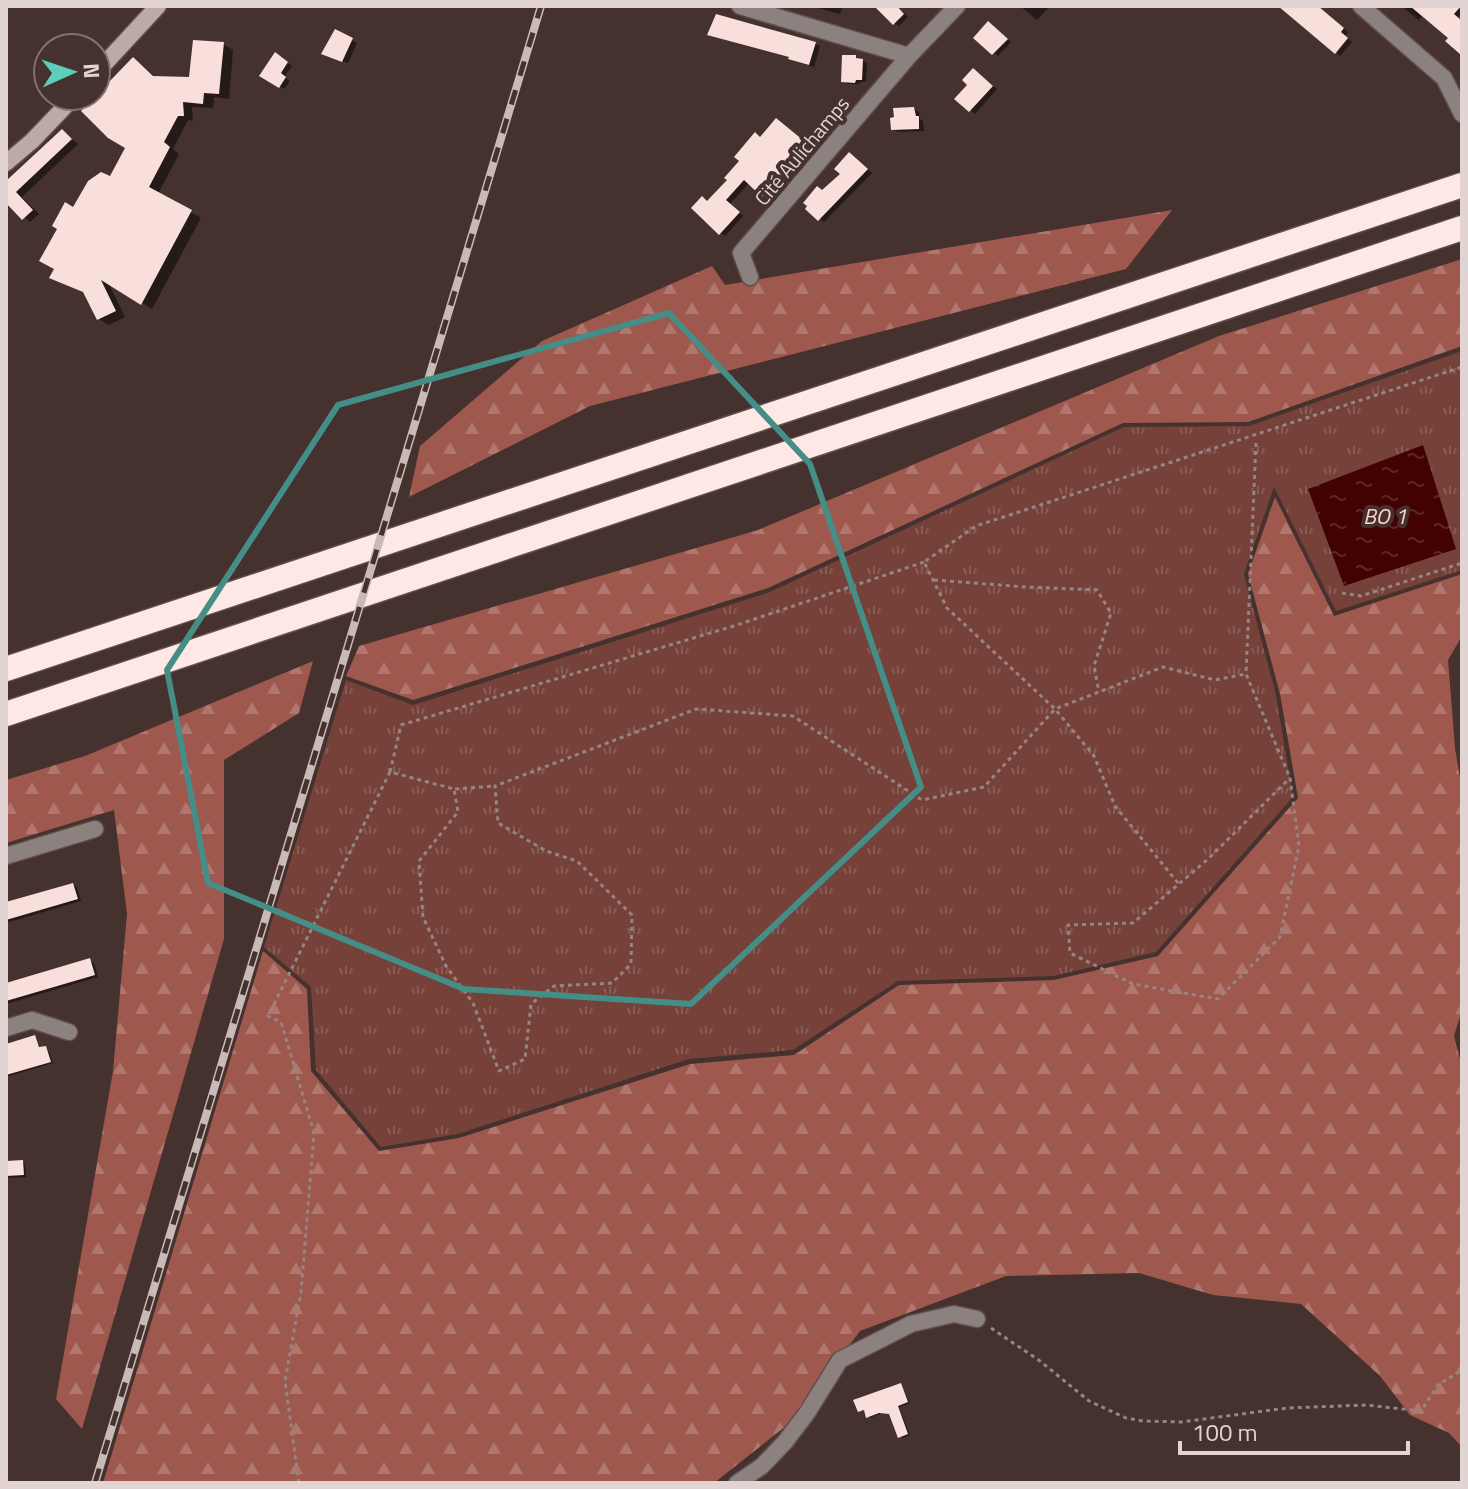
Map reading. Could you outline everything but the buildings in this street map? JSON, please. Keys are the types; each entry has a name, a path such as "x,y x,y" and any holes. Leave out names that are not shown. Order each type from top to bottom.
{"highway":[{"path":"6,669 1462,185"},
{"path":"6,714 1462,228"}],"street":[{"path":"112,56 158,6"},
{"path":"740,6 909,56"},
{"name":"Cité Aulichamps","path":"750,277 741,253 909,56 957,6"},
{"path":"1361,6 1444,78 1462,114"},
{"path":"6,163 60,112"},
{"path":"6,856 95,829"},
{"path":"6,1028 32,1020 69,1032"},
{"path":"737,1483 762,1466 785,1442 840,1360 911,1324 954,1314 977,1319"}],"path":[{"path":"299,1483 285,1381 301,1292 314,1133 281,1022 268,1016 390,772 401,725 734,626 924,562 976,526 1462,367"},
{"path":"1256,443 1246,674 1290,778 1299,846 1280,937 1218,999 1133,984 1070,953 1068,925 1133,923 1290,778"},
{"path":"924,562 947,608 1055,709 1094,756 1115,806 1178,884"},
{"path":"1342,593 1361,596 1462,563"},
{"path":"933,580 1097,590 1111,613 1094,666 1099,692"},
{"path":"390,772 454,789 495,786 696,709 793,716 922,800 984,787 1055,709 1163,667 1215,680 1246,674"},
{"path":"454,789 458,812 419,861 423,917 446,966 473,1003 499,1071 525,1059 531,1004 554,986 612,983 631,964 632,915 577,861 546,851 498,823 495,786"},
{"path":"977,1319 1040,1361 1089,1401 1126,1418 1161,1423 1287,1408 1366,1405 1421,1411 1438,1385 1462,1370"}],"highlighted area":[{"path":"669,313 810,464 921,787 691,1004 464,989 208,883 167,670 338,405"}],"green space":[{"path":"1172,210 1126,269 590,406 409,497 420,446 542,341 712,266 725,285"},
{"path":"1462,259 1462,346 1248,422 1123,423 768,588 413,700 346,676 359,646 758,530 1219,336"},
{"path":"1462,351 1462,570 1336,611 1274,487 1244,574 1276,695 1293,797 1156,952 1053,976 898,981 793,1050 689,1059 458,1134 381,1147 316,1070 311,987 264,947 346,680 413,705 770,592 1124,427 1249,426"},
{"path":"1275,497 1334,616 1462,574 1462,636 1448,660 1462,791 1462,1010 1454,1036 1462,1067 1462,1447 1449,1433 1410,1415 1380,1376 1301,1304 1213,1295 1139,1273 1006,1276 860,1331 791,1422 714,1483 103,1483 263,951 307,989 311,1071 379,1151 459,1138 690,1064 794,1055 899,985 1054,980 1158,956 1298,798 1280,694 1248,574"},
{"path":"313,661 299,713 224,760 224,939 82,1429 56,1399 113,1071 127,914 114,810 6,843 6,780 85,756"}],"water":[{"name":"BO 1","path":"1423,445 1456,549 1344,586 1308,489"}],"railway":[{"path":"95,1483 541,6"}]}
